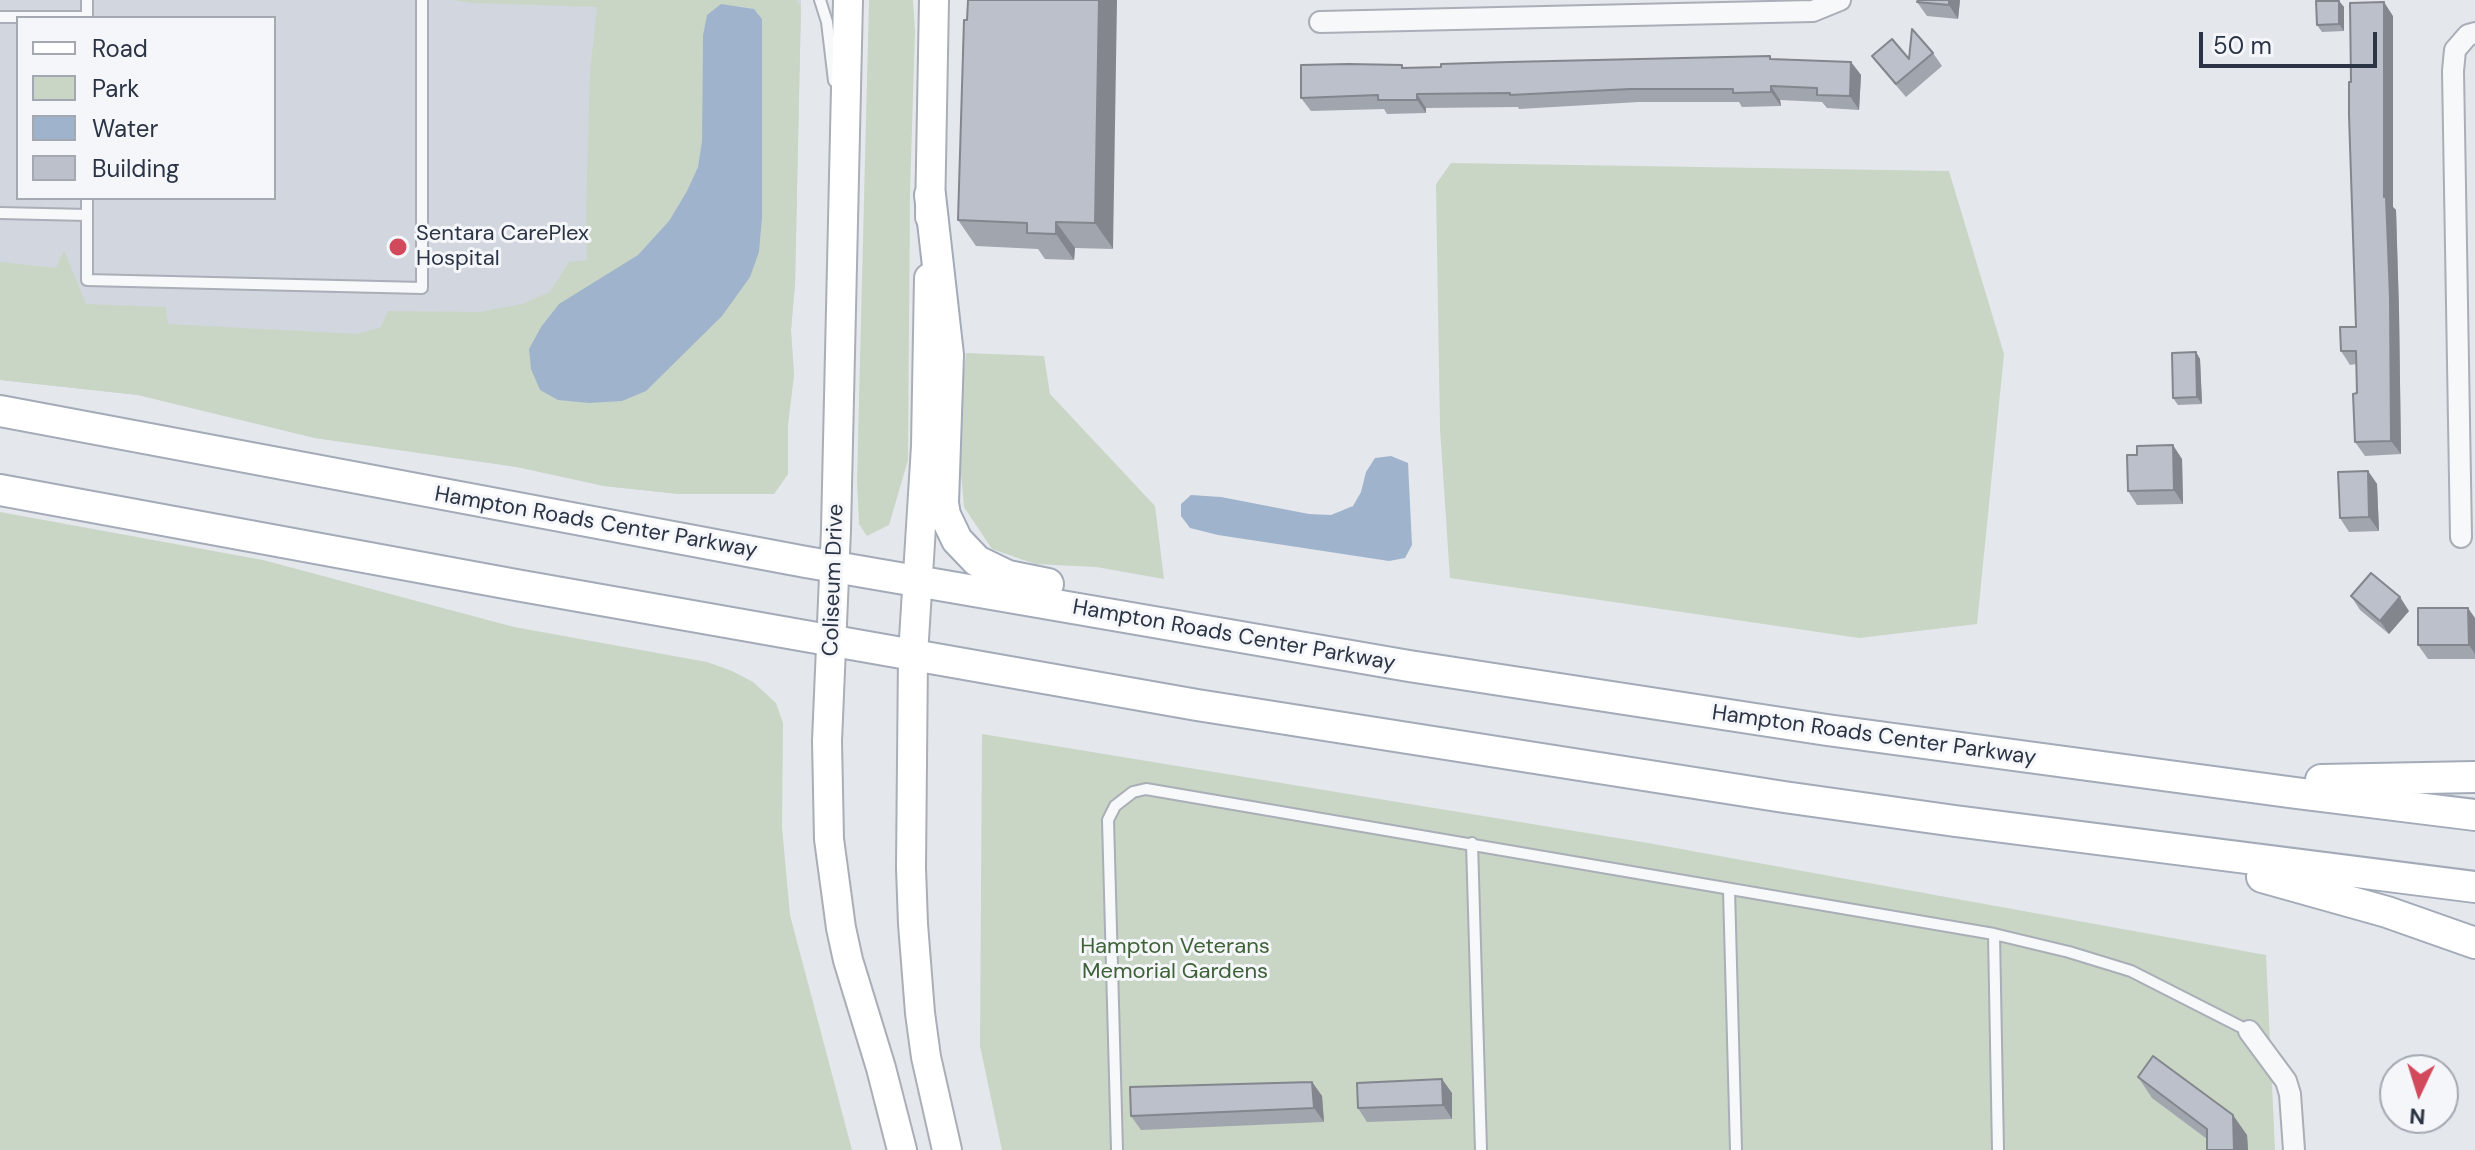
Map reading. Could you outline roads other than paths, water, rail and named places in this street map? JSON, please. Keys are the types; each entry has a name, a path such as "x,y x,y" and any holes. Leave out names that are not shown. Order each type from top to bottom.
{"main road":[{"path":"930,195 948,355 943,503 949,527 967,552 991,569 1008,576 1134,599 1409,666"},
{"path":"0,394 79,408 180,446"},
{"name":"Hampton Roads Center Parkway","path":"0,411 835,567 1409,666 1811,728 2475,815"},
{"path":"0,490 913,655 1516,757 1831,804 2475,887"},
{"path":"2143,773 2340,781 2475,777"},
{"path":"2144,846 2344,899 2475,943"}],"street":[{"name":"Coliseum Drive","path":"848,0 827,783 829,839 848,960 902,1150"},
{"path":"934,0 926,446 913,655 911,868 914,939 926,1057 947,1150"},
{"path":"1320,22 1813,11 1840,0"},
{"path":"2461,537 2453,71 2455,50 2468,35 2475,33"},
{"path":"2249,1031 2286,1081 2290,1094 2294,1150"}],"lane":[{"path":"87,200 87,280 422,288 422,0"},
{"path":"820,0 827,22 845,168"},
{"path":"0,213 87,215"},
{"path":"1117,1150 1107,831 1108,820 1115,806 1133,792 1146,789 1994,934 2131,971 2249,1031"},
{"path":"1472,843 1481,1150"},
{"path":"1729,890 1736,1150"},
{"path":"1994,934 1998,1150"}],"water":[{"path":"721,4 754,9 762,19 762,218 759,252 750,277 722,316 646,391 622,401 589,403 558,400 540,390 531,369 529,349 559,304 638,255 669,221 687,191 698,167 702,141 703,35 707,15"},
{"path":"1391,456 1408,463 1412,545 1405,558 1389,561 1218,535 1190,528 1181,516 1181,504 1191,495 1331,515 1353,506 1375,458"}],"place":[{"name":"Sentara CarePlex Hospital","path":"398,247"}],"park label":[{"name":"Hampton Veterans Memorial Gardens","path":"1175,960"}]}
